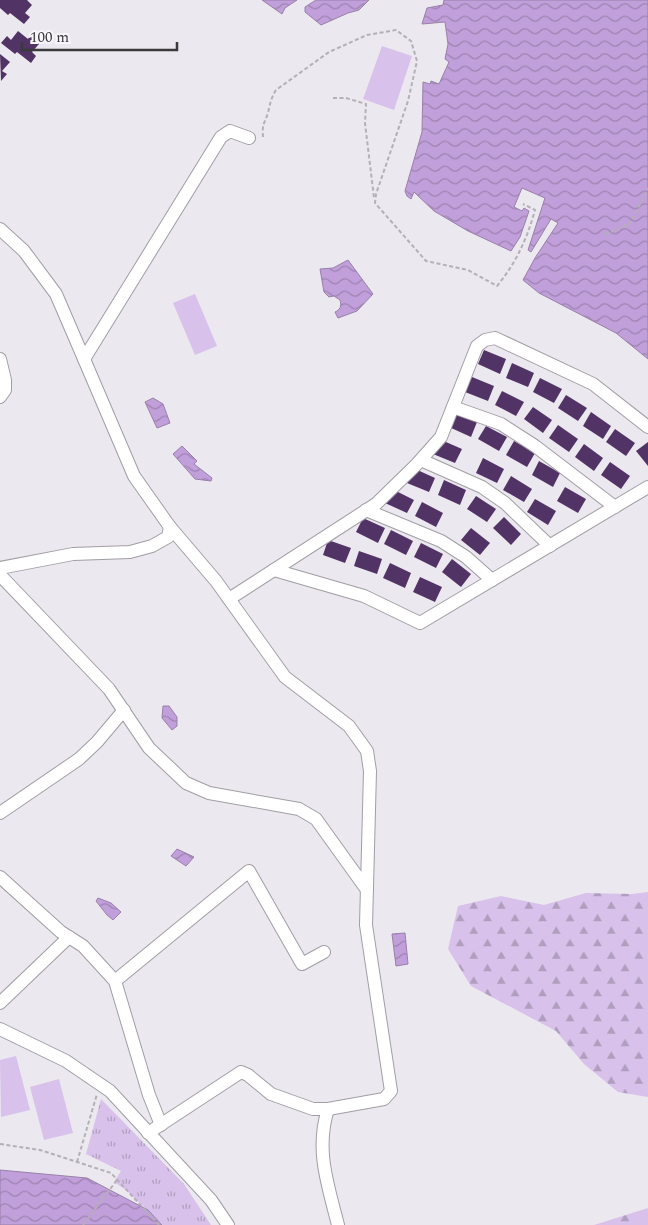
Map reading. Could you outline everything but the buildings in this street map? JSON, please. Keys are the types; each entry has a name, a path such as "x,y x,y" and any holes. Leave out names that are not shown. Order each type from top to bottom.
{"street":[{"path":"84,359 221,137 230,130 249,138"},
{"path":"0,229 24,251 56,294 134,476 170,527 230,599 286,677 349,726 367,751 370,771 366,925 391,1091 384,1098 328,1109 313,1109 271,1094 248,1075 241,1072 148,1132"},
{"path":"230,599 376,504 421,460 441,437 478,346 485,340 495,338 593,384 648,426"},
{"path":"0,359 6,390 0,397"},
{"path":"453,407 501,424 535,446 615,507"},
{"path":"421,460 482,487 498,497 550,546"},
{"path":"274,570 364,596 420,623 648,487"},
{"path":"366,510 441,541 466,557 492,580"},
{"path":"0,568 74,554 130,552 152,546 168,537 170,527"},
{"path":"0,575 109,689 149,748 186,783 209,793 299,809 316,819 367,890"},
{"path":"0,812 79,759 97,742 124,710"},
{"path":"115,981 249,871 302,964 324,952"},
{"path":"0,877 61,932 83,946 115,981 149,1096 161,1124"},
{"path":"0,1003 69,937"},
{"path":"0,1029 66,1061 110,1091 211,1200 228,1225"},
{"path":"328,1109 322,1127 323,1163 338,1225"}],"path":[{"path":"263,137 262,123 267,114 270,98 276,90 329,52 366,35 396,30 411,41 417,61 408,101 376,194 375,203"},
{"path":"333,98 346,98 366,104 365,123 375,203 426,261 468,270 497,286 518,256 529,231 535,210 523,204"},
{"path":"605,234 630,224 648,188"},
{"path":"77,1162 100,1084"},
{"path":"0,1144 40,1150 110,1173 159,1225"},
{"path":"82,1225 117,1180"}],"green space":[{"path":"382,46 412,56 394,110 363,99"},
{"path":"195,294 217,346 195,355 173,303"},
{"path":"648,892 648,1097 618,1092 584,1064 556,1031 471,986 448,949 458,906 501,896 544,905 586,893 632,894"},
{"path":"16,1056 30,1110 1,1117 0,1060"},
{"path":"59,1079 73,1133 44,1140 30,1087"},
{"path":"101,1099 184,1184 211,1225 163,1225 126,1190 114,1182 121,1171 86,1154"},
{"path":"648,1208 648,1225 594,1225"}],"water":[{"path":"262,0 297,0 285,8 282,14"},
{"path":"316,0 369,0 359,10 321,25 305,12 305,7"},
{"path":"444,0 648,0 648,359 616,333 539,293 523,280 558,223 551,219 531,252 528,250 545,198 522,188 514,207 522,211 524,208 529,211 520,237 511,251 468,231 434,211 414,192 411,199 407,196 405,191 422,132 423,82 430,84 431,81 439,84 449,62 445,59 448,44 445,22 422,24 427,8 443,5"},
{"path":"348,260 373,294 357,311 338,318 335,312 340,308 340,300 334,296 329,297 324,292 320,269 333,268"},
{"path":"153,398 163,404 170,423 157,428 145,402"},
{"path":"182,446 197,461 194,464 212,478 211,481 195,479 173,454"},
{"path":"163,706 169,706 177,717 177,726 172,730 162,718"},
{"path":"177,849 194,857 186,866 171,856"},
{"path":"98,898 111,903 121,912 113,920 96,901"},
{"path":"405,933 408,964 396,966 392,934"},
{"path":"0,1170 87,1178 148,1210 162,1225 0,1225"}]}
